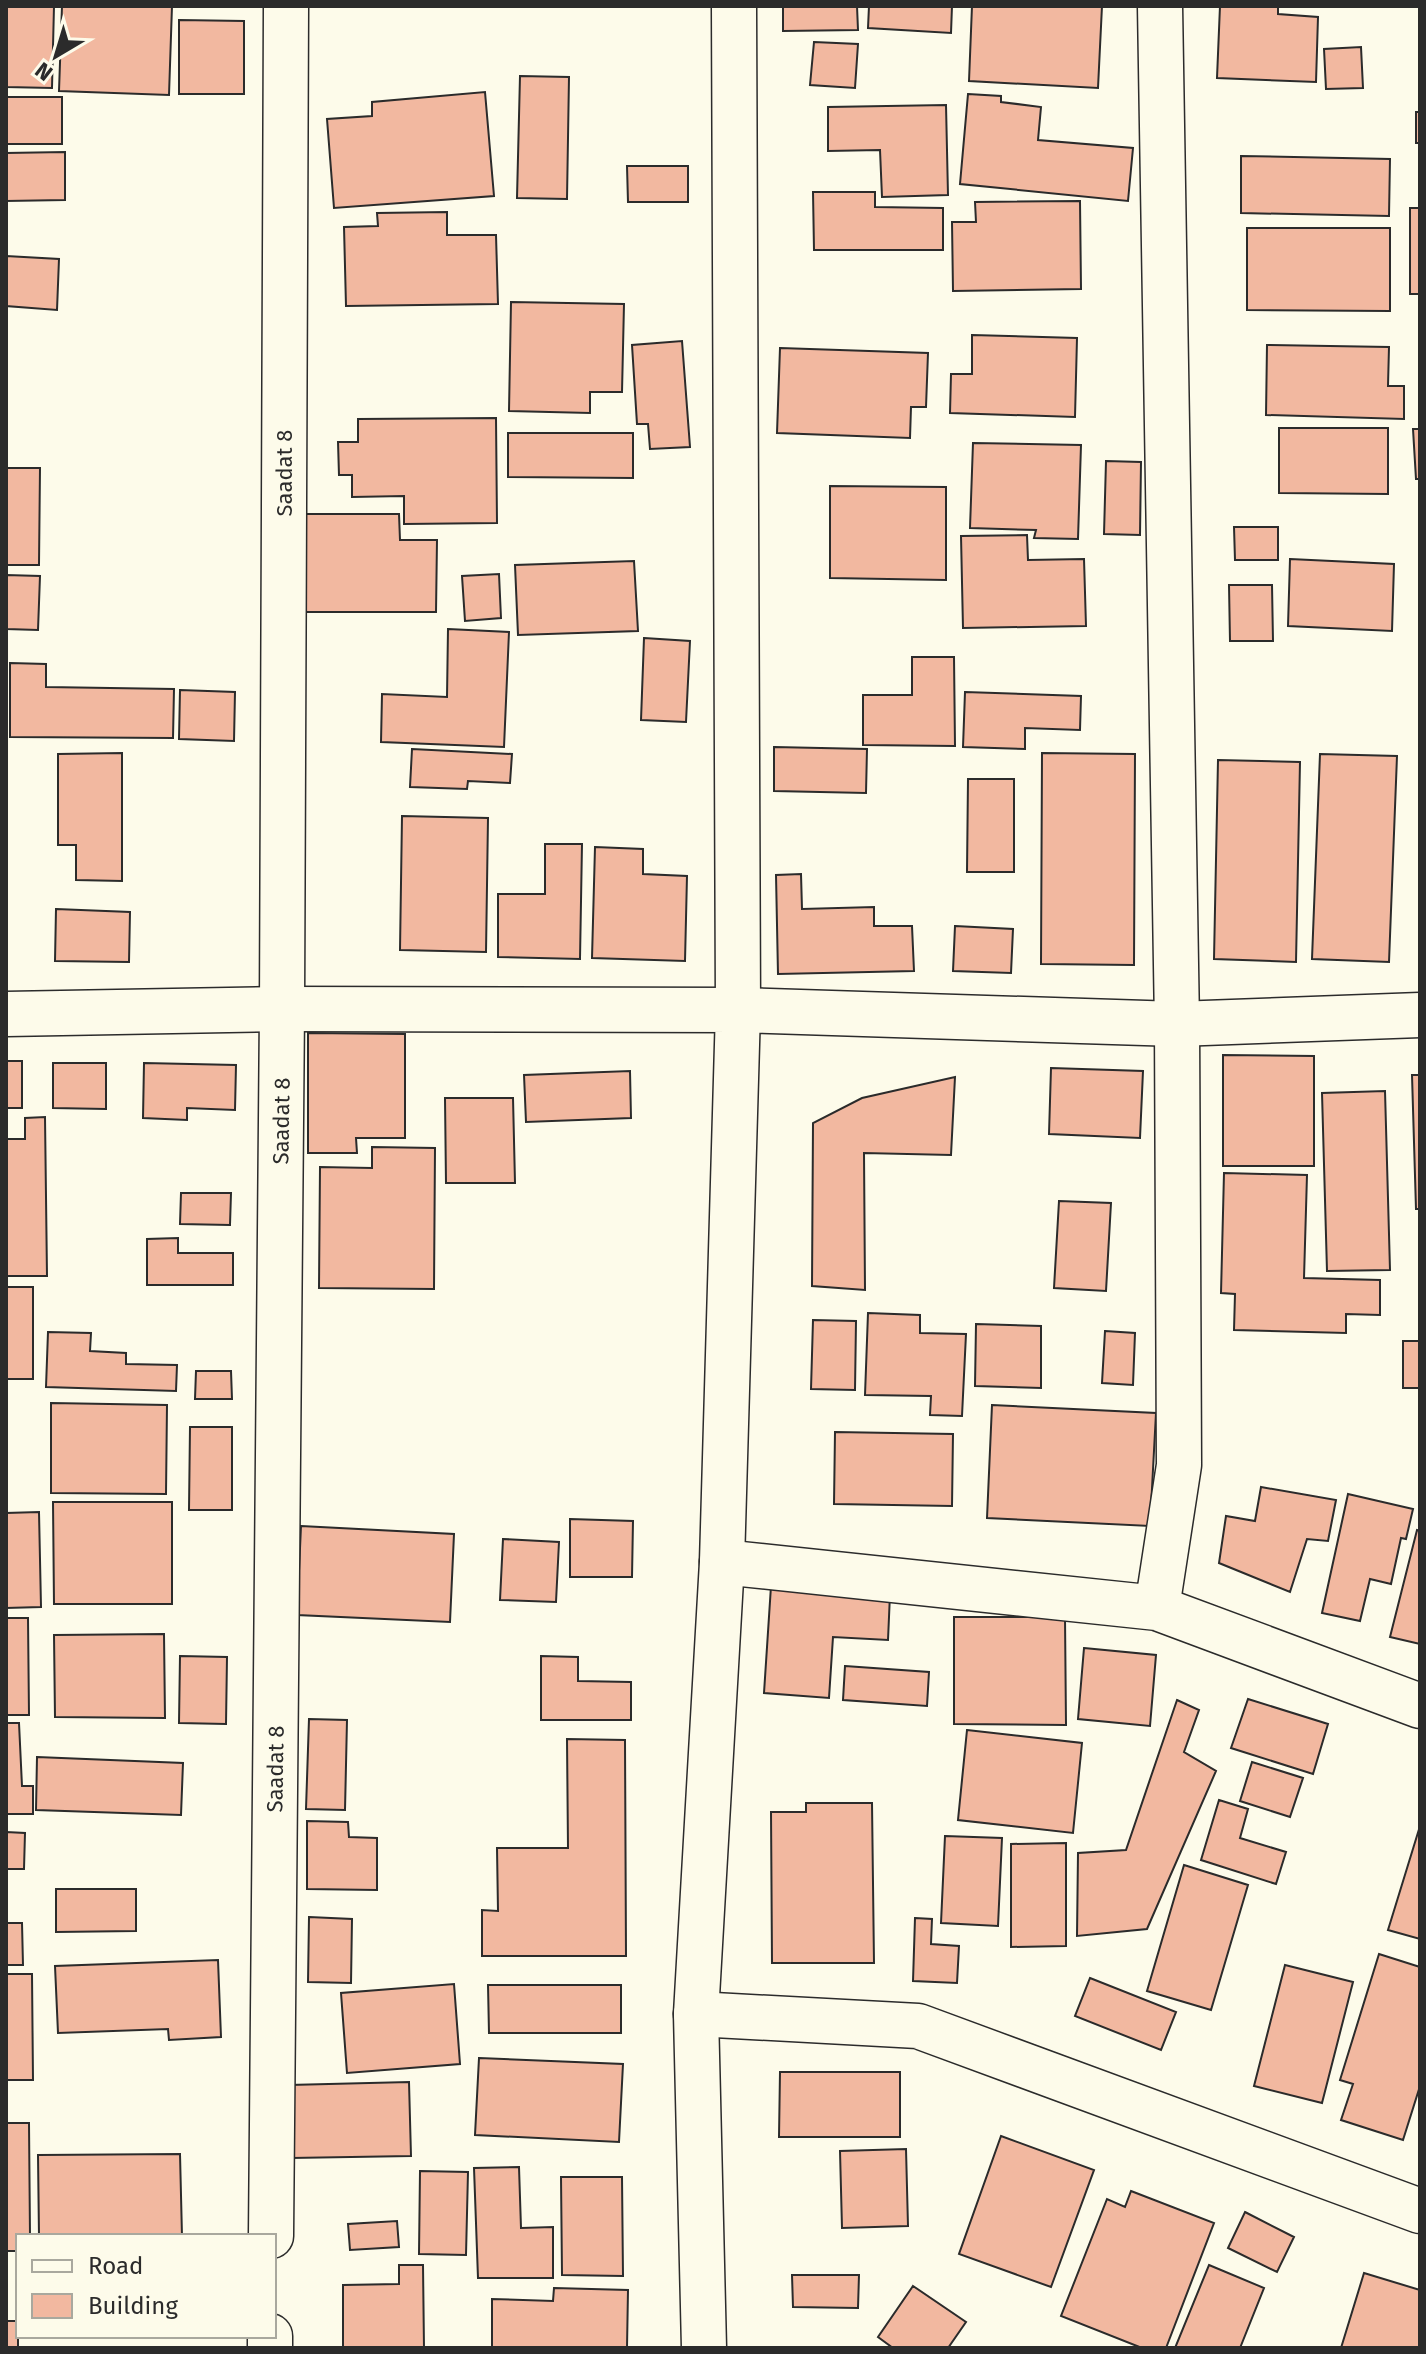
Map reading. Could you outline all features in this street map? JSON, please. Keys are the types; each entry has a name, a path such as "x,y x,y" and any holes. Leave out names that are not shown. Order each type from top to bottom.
{"street":[{"name":"Saadat 8","path":"271,2234 282,1009 286,6"},
{"path":"704,2348 696,2014 722,1562 738,1010 734,6"},
{"path":"1157,1608 1179,1465 1177,1024 1160,6"},
{"path":"6,1014 282,1009 738,1010 1177,1024 1420,1015"},
{"path":"722,1562 1157,1608 1420,1706"},
{"path":"696,2014 918,2026 1420,2211"}],"building":[{"path":"6,6 54,6 52,88 6,87"},
{"path":"62,6 172,6 169,95 59,91"},
{"path":"783,6 857,6 858,30 783,31"},
{"path":"869,6 952,6 951,33 868,28"},
{"path":"972,6 1102,6 1098,88 969,81"},
{"path":"1220,6 1278,6 1278,14 1318,17 1316,82 1217,78"},
{"path":"179,20 244,21 244,94 179,94"},
{"path":"814,42 858,44 855,88 810,85"},
{"path":"1361,47 1363,88 1326,89 1324,49"},
{"path":"520,76 569,77 567,199 517,198"},
{"path":"485,92 494,196 334,208 327,119 372,116 372,102"},
{"path":"968,94 1001,96 1001,102 1041,107 1038,140 1133,148 1128,201 960,184"},
{"path":"6,97 62,97 62,144 6,144"},
{"path":"946,105 948,195 882,197 880,150 828,151 828,107"},
{"path":"1416,112 1420,112 1420,143 1416,143"},
{"path":"65,152 65,200 6,201 6,153"},
{"path":"1241,156 1390,159 1389,216 1241,213"},
{"path":"627,166 688,166 688,202 628,202"},
{"path":"813,192 875,192 875,207 943,208 943,250 814,250"},
{"path":"1080,201 1081,289 953,291 952,222 976,222 975,202"},
{"path":"1410,208 1420,208 1420,294 1410,294"},
{"path":"447,212 447,235 496,235 498,304 346,306 344,227 378,226 377,213"},
{"path":"1247,228 1390,228 1390,311 1247,310"},
{"path":"6,256 59,259 57,310 6,306"},
{"path":"511,302 624,304 622,392 590,392 590,413 509,411"},
{"path":"972,335 1077,338 1075,417 950,413 951,374 972,374"},
{"path":"682,341 690,447 650,449 648,424 637,424 632,345"},
{"path":"1267,345 1389,347 1388,386 1404,386 1404,419 1266,415"},
{"path":"780,348 928,353 926,407 911,407 910,438 777,433"},
{"path":"496,418 497,523 404,524 404,496 352,497 352,475 339,475 338,442 358,442 358,419"},
{"path":"1279,428 1388,428 1388,494 1279,493"},
{"path":"1413,429 1420,429 1420,479 1416,479"},
{"path":"508,433 633,433 633,478 508,477"},
{"path":"973,443 1081,445 1078,539 1034,538 1036,530 970,528"},
{"path":"1106,461 1141,462 1140,535 1104,534"},
{"path":"6,468 40,468 39,565 6,565"},
{"path":"830,486 946,487 946,580 830,578"},
{"path":"302,514 399,514 400,540 437,540 436,612 302,612"},
{"path":"1234,527 1278,527 1278,560 1235,560"},
{"path":"1027,535 1028,560 1084,559 1086,626 963,628 961,536"},
{"path":"1290,559 1394,564 1392,631 1288,626"},
{"path":"634,561 638,631 518,635 515,565"},
{"path":"499,574 501,618 465,621 462,576"},
{"path":"6,575 40,576 38,630 6,629"},
{"path":"1229,585 1272,585 1273,641 1230,641"},
{"path":"448,629 509,632 504,747 381,742 382,694 447,697"},
{"path":"644,638 690,641 686,722 641,720"},
{"path":"912,657 954,657 955,746 863,745 863,695 912,695"},
{"path":"10,663 46,664 46,687 174,689 173,738 10,737"},
{"path":"180,690 235,692 234,741 179,739"},
{"path":"965,692 1081,696 1080,730 1025,728 1025,749 963,747"},
{"path":"774,747 867,749 866,793 774,791"},
{"path":"412,749 512,754 510,783 468,781 467,789 410,787"},
{"path":"122,753 122,881 76,880 76,845 58,845 58,754"},
{"path":"1042,753 1135,754 1134,965 1041,964"},
{"path":"1320,754 1397,756 1389,962 1312,959"},
{"path":"1218,760 1300,762 1296,962 1214,959"},
{"path":"968,779 1014,779 1014,872 967,872"},
{"path":"402,816 488,818 486,952 400,950"},
{"path":"545,844 582,844 580,959 498,957 498,894 545,894"},
{"path":"595,847 643,849 643,874 687,876 685,961 592,958"},
{"path":"801,874 802,909 874,907 874,926 912,926 914,971 778,974 776,875"},
{"path":"56,909 130,912 129,962 55,961"},
{"path":"955,926 1013,929 1011,973 953,971"},
{"path":"308,1033 405,1034 405,1138 356,1138 357,1153 308,1153"},
{"path":"1223,1055 1314,1056 1314,1166 1223,1166"},
{"path":"6,1061 22,1061 22,1108 6,1108"},
{"path":"53,1063 106,1063 106,1109 53,1108"},
{"path":"144,1063 236,1065 235,1110 187,1108 187,1120 143,1118"},
{"path":"1051,1068 1143,1071 1140,1138 1049,1134"},
{"path":"630,1071 631,1118 526,1122 524,1075"},
{"path":"1412,1075 1420,1075 1420,1209 1416,1209"},
{"path":"955,1077 951,1155 864,1153 865,1290 812,1286 813,1123 862,1098"},
{"path":"1385,1091 1390,1270 1327,1271 1322,1093"},
{"path":"445,1098 513,1098 515,1183 446,1183"},
{"path":"45,1117 47,1276 6,1276 6,1139 25,1139 25,1118"},
{"path":"372,1147 435,1148 434,1289 319,1288 320,1167 372,1168"},
{"path":"1224,1173 1307,1175 1304,1278 1380,1280 1380,1315 1346,1314 1346,1333 1234,1330 1235,1294 1221,1293"},
{"path":"181,1193 231,1193 230,1225 180,1224"},
{"path":"1059,1201 1111,1203 1106,1291 1054,1288"},
{"path":"178,1238 178,1253 233,1253 233,1285 147,1285 147,1239"},
{"path":"6,1287 33,1287 33,1379 6,1379"},
{"path":"868,1313 920,1315 920,1333 966,1334 962,1416 930,1415 931,1396 865,1395"},
{"path":"813,1320 856,1321 855,1390 811,1389"},
{"path":"976,1324 1041,1326 1041,1388 975,1386"},
{"path":"1105,1331 1135,1333 1133,1385 1102,1383"},
{"path":"48,1332 91,1333 90,1351 126,1353 126,1364 177,1365 176,1391 46,1387"},
{"path":"1403,1341 1420,1341 1420,1388 1403,1388"},
{"path":"196,1371 231,1371 232,1399 195,1399"},
{"path":"51,1403 167,1405 166,1494 51,1493"},
{"path":"992,1405 1156,1413 1150,1526 987,1518"},
{"path":"190,1427 232,1427 232,1510 189,1510"},
{"path":"835,1432 953,1434 952,1506 834,1504"},
{"path":"1261,1487 1336,1500 1328,1541 1307,1539 1290,1592 1219,1563 1226,1516 1255,1521"},
{"path":"1348,1494 1413,1509 1406,1539 1401,1538 1391,1584 1370,1579 1360,1621 1322,1613"},
{"path":"53,1502 172,1502 172,1604 54,1604"},
{"path":"39,1512 41,1607 6,1608 6,1513"},
{"path":"570,1519 633,1521 632,1577 570,1577"},
{"path":"301,1526 454,1534 450,1622 297,1615"},
{"path":"1417,1530 1420,1531 1420,1644 1390,1637"},
{"path":"503,1539 559,1542 556,1602 500,1600"},
{"path":"771,1586 890,1594 888,1640 833,1637 829,1698 764,1693"},
{"path":"954,1617 1065,1617 1066,1725 954,1724"},
{"path":"6,1618 28,1618 29,1715 6,1715"},
{"path":"164,1634 165,1718 55,1717 54,1635"},
{"path":"1084,1648 1156,1655 1150,1726 1078,1719"},
{"path":"180,1656 227,1657 226,1724 179,1723"},
{"path":"541,1656 578,1657 578,1681 631,1682 631,1720 541,1720"},
{"path":"845,1666 929,1672 927,1706 843,1700"},
{"path":"1248,1699 1328,1724 1313,1774 1231,1748"},
{"path":"1177,1700 1199,1710 1184,1752 1216,1771 1147,1929 1077,1936 1078,1853 1126,1850"},
{"path":"309,1719 347,1720 345,1810 306,1809"},
{"path":"6,1723 19,1723 22,1786 33,1786 33,1814 6,1814"},
{"path":"967,1730 1082,1743 1073,1833 958,1820"},
{"path":"567,1739 625,1740 626,1956 482,1956 482,1910 498,1911 497,1848 568,1848"},
{"path":"37,1757 183,1763 181,1815 36,1810"},
{"path":"1252,1762 1303,1778 1290,1817 1240,1801"},
{"path":"1219,1800 1248,1809 1240,1838 1286,1852 1276,1884 1201,1860"},
{"path":"806,1803 872,1803 874,1963 772,1963 771,1812 806,1812"},
{"path":"307,1821 348,1822 349,1837 377,1838 377,1890 307,1889"},
{"path":"1420,1826 1420,1939 1388,1930"},
{"path":"6,1832 25,1833 24,1869 6,1869"},
{"path":"945,1836 1002,1838 998,1926 941,1923"},
{"path":"1066,1843 1066,1946 1011,1947 1011,1844"},
{"path":"1184,1865 1248,1885 1211,2010 1147,1991"},
{"path":"56,1889 136,1889 136,1931 56,1932"},
{"path":"309,1917 352,1919 351,1983 308,1982"},
{"path":"915,1918 932,1919 931,1944 959,1946 957,1983 913,1981"},
{"path":"6,1923 22,1923 23,1965 6,1965"},
{"path":"1379,1954 1420,1967 1420,2086 1403,2140 1341,2120 1353,2084 1340,2080"},
{"path":"218,1960 221,2037 169,2040 168,2029 58,2033 55,1966"},
{"path":"1285,1965 1353,1982 1322,2103 1254,2086"},
{"path":"6,1974 32,1974 33,2080 6,2080"},
{"path":"1090,1978 1176,2012 1161,2050 1075,2016"},
{"path":"454,1984 460,2064 347,2073 341,1993"},
{"path":"488,1985 621,1985 621,2033 489,2033"},
{"path":"479,2058 623,2064 619,2142 475,2135"},
{"path":"780,2072 900,2072 900,2137 779,2137"},
{"path":"409,2082 411,2156 291,2158 289,2085"},
{"path":"6,2123 29,2123 30,2234 16,2234 16,2251 6,2251"},
{"path":"1001,2136 1094,2170 1051,2287 959,2254"},
{"path":"906,2149 908,2226 842,2228 840,2151"},
{"path":"180,2154 182,2234 39,2234 38,2155"},
{"path":"519,2167 521,2228 553,2227 553,2278 478,2278 474,2168"},
{"path":"420,2171 468,2172 466,2255 419,2254"},
{"path":"561,2177 622,2177 623,2276 562,2275"},
{"path":"1131,2191 1214,2223 1166,2348 1142,2348 1061,2316 1107,2199 1125,2207"},
{"path":"1245,2212 1294,2237 1277,2272 1228,2248"},
{"path":"397,2221 399,2247 350,2250 348,2224"},
{"path":"399,2265 423,2265 424,2348 343,2348 343,2285 399,2284"},
{"path":"1209,2265 1264,2288 1240,2348 1175,2348"},
{"path":"1364,2273 1420,2290 1420,2348 1341,2348"},
{"path":"792,2275 859,2275 858,2308 793,2307"},
{"path":"913,2286 966,2322 948,2348 893,2348 878,2337"},
{"path":"554,2288 628,2290 627,2348 492,2348 492,2299 553,2301"},
{"path":"6,2321 16,2321 18,2348 6,2348"}]}
